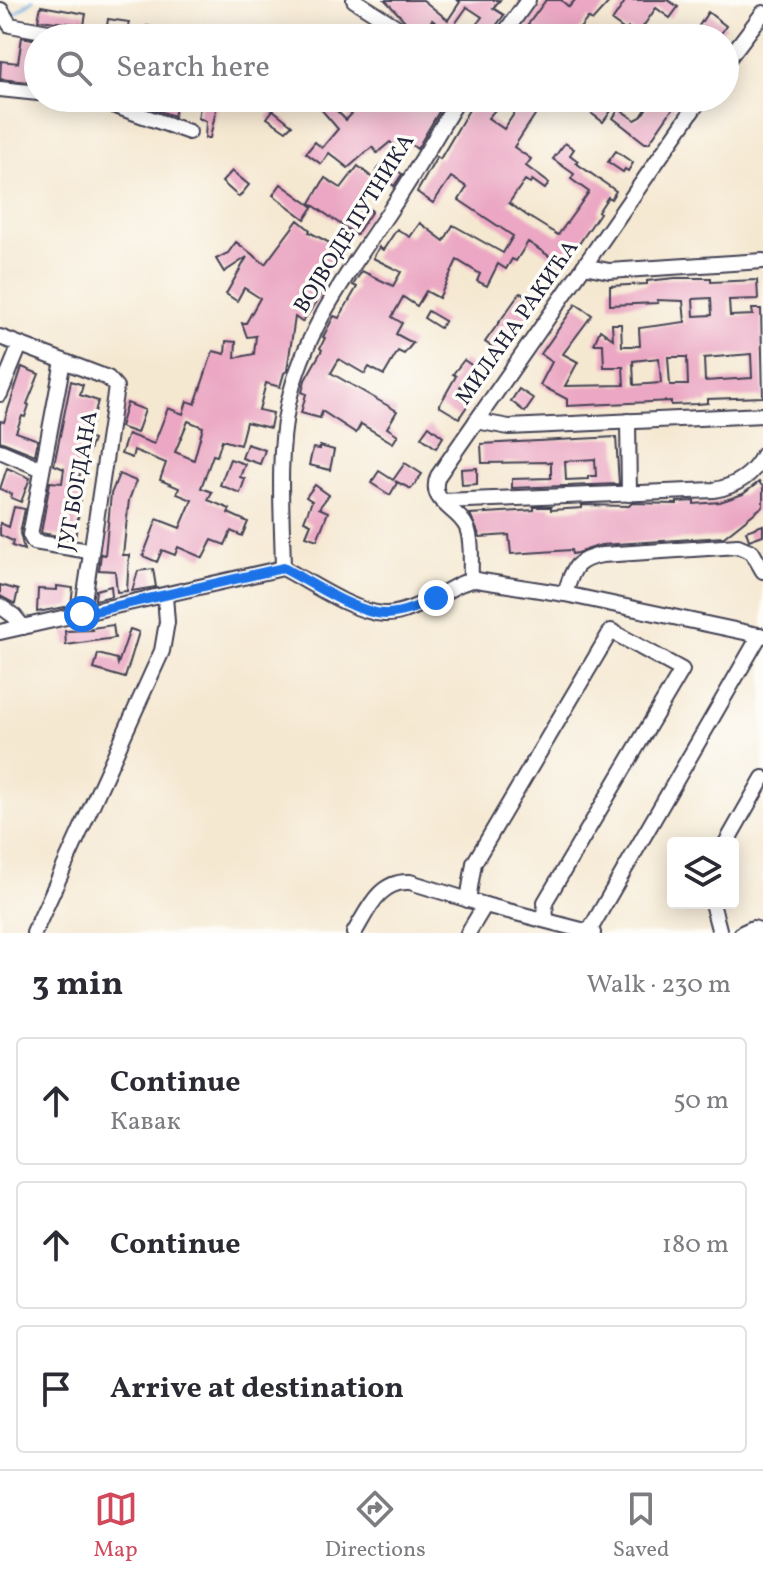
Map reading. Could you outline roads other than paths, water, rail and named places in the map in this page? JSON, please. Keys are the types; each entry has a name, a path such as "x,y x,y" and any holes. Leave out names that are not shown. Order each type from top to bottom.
{"street":[{"path":"13,0 4,16 32,24"},
{"path":"354,0 392,24"},
{"path":"511,24 528,0"},
{"path":"739,45 763,13"},
{"path":"0,89 24,92"},
{"path":"132,112 189,132"},
{"name":"ВОЈВОДЕ ПУТНИКА","path":"283,568 280,460 288,405 302,356 321,315 402,193 451,112"},
{"name":"МИЛАНА РАКИЋА","path":"442,501 435,485 438,476 691,112"},
{"path":"584,266 609,271 763,261"},
{"name":"ЈУГ БОГДАНА","path":"0,337 108,378 117,391 89,551 82,614"},
{"path":"0,394 20,345"},
{"path":"63,361 29,533 34,542 89,551"},
{"path":"476,421 509,427 763,415"},
{"path":"628,421 629,494"},
{"path":"0,451 42,469"},
{"path":"442,501 723,488 747,476 763,455"},
{"path":"442,501 467,527 471,580"},
{"path":"565,594 577,564 585,558 602,555 738,546 752,552 763,571"},
{"path":"0,632 283,568 352,604 386,614 409,609 471,580 565,594 762,636 590,932 398,881 378,894 354,933"},
{"path":"34,933 162,651 167,622 165,596"},
{"path":"0,606 23,627"},
{"path":"468,900 474,863 611,631 682,670 545,902 546,920"},
{"path":"729,837 763,778"},
{"path":"468,933 485,905"},
{"path":"714,909 720,933"},
{"path":"742,933 753,928 763,931"}],"waterway":[{"path":"12,16 33,0"}]}
